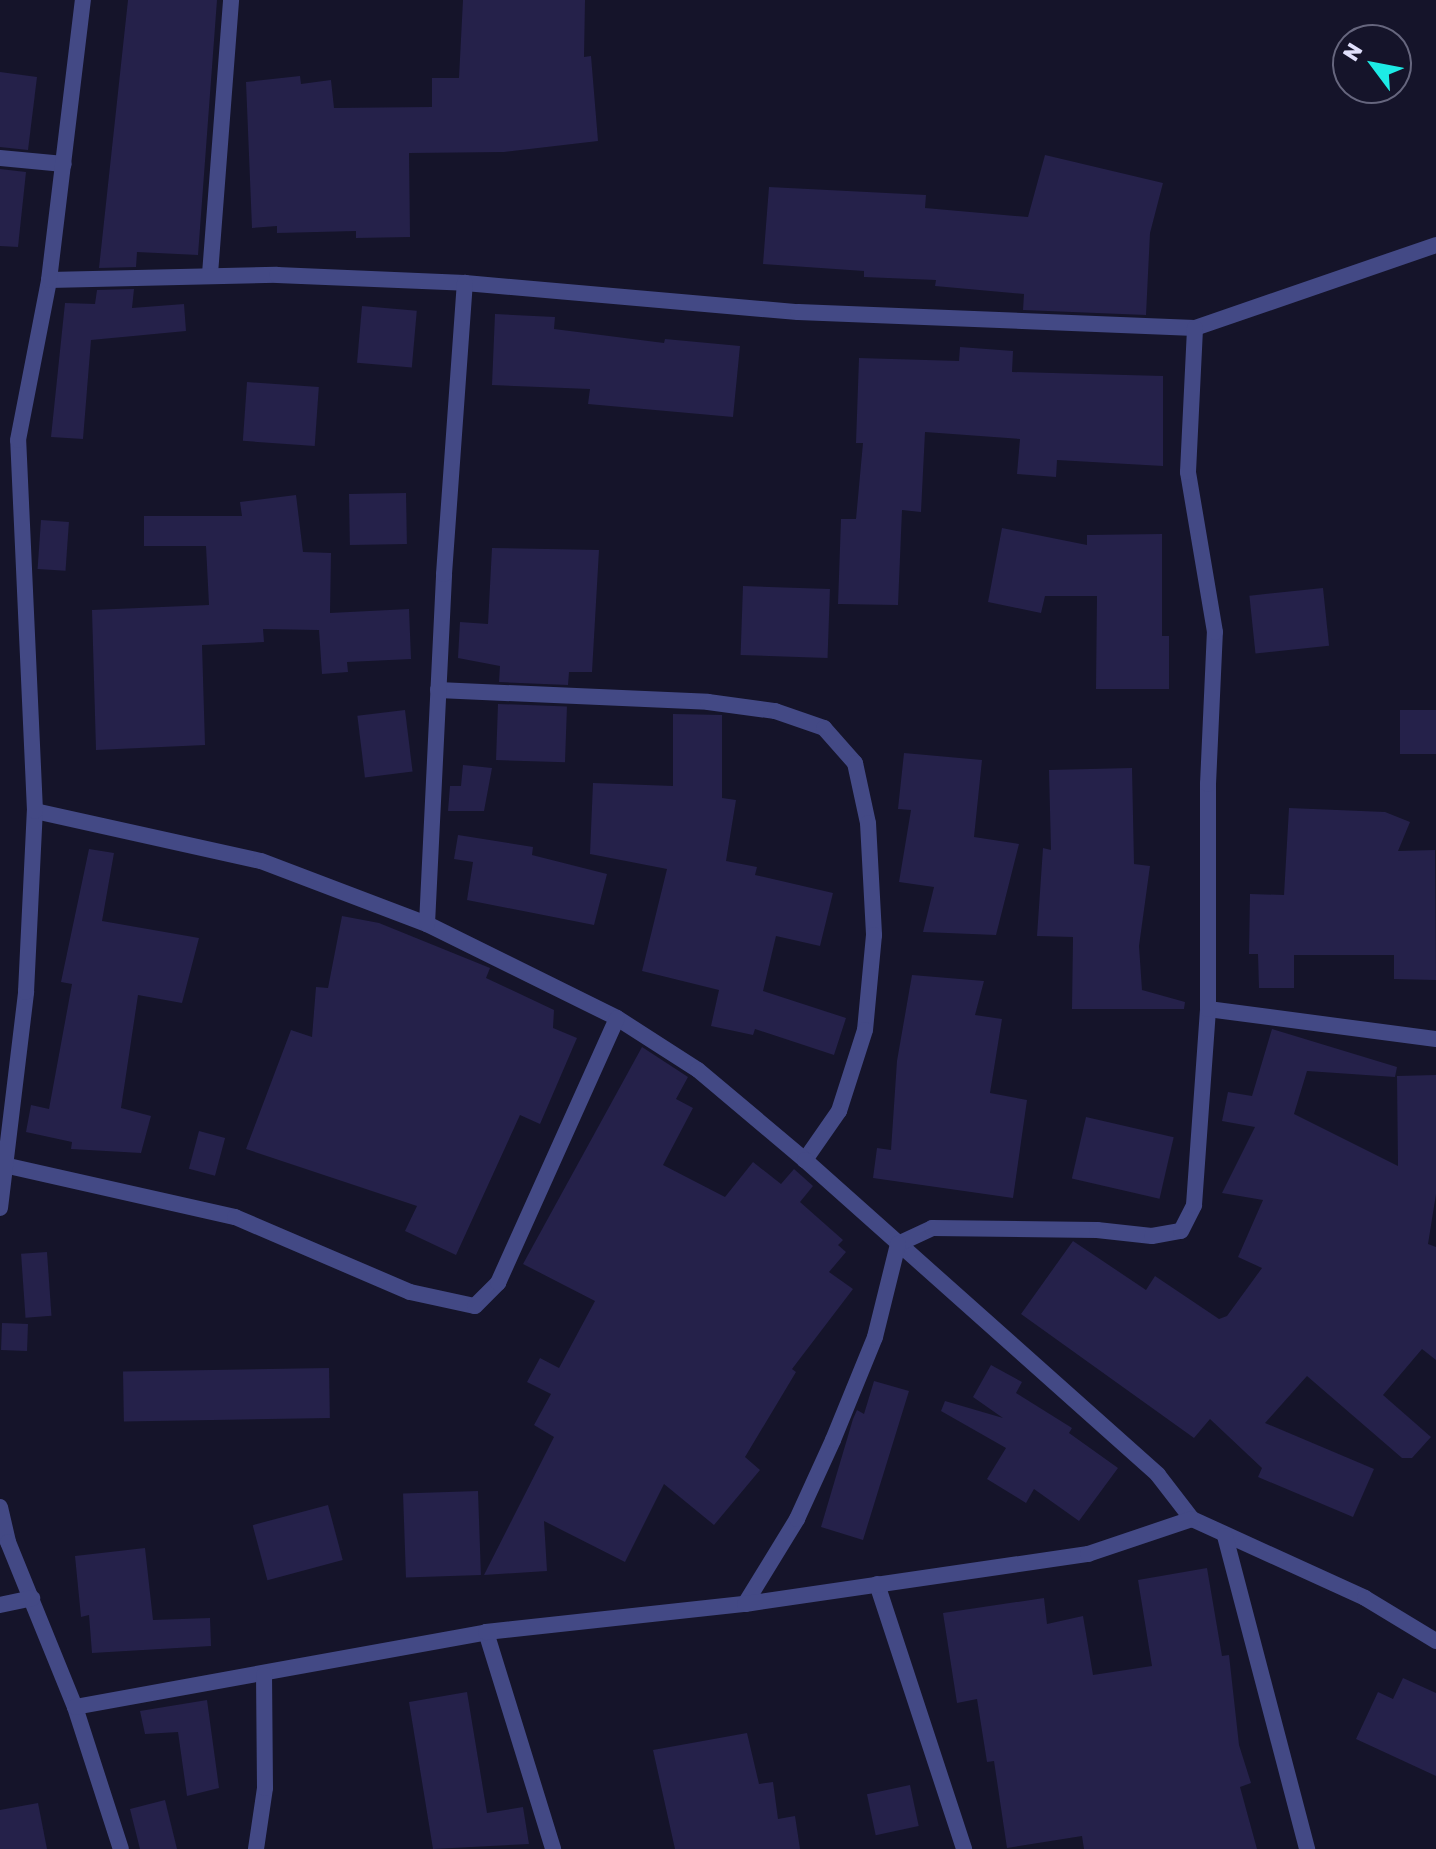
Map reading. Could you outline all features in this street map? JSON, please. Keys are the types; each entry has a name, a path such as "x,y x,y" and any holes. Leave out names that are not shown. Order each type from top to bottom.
{"street":[{"path":"0,1208 26,992 35,811 18,440 49,280 83,0"},
{"path":"210,274 231,0"},
{"path":"0,158 64,164"},
{"path":"49,280 210,274 465,283 798,312 1195,328 1436,245"},
{"path":"427,924 438,690 465,283"},
{"path":"898,1244 932,1228 1097,1230 1152,1236 1181,1231 1194,1205 1208,1009 1208,784 1215,632 1188,472 1195,328"},
{"path":"438,690 708,702 775,711 824,728 855,763 868,823 874,935 865,1030 839,1111 805,1160"},
{"path":"35,811 261,861 427,924 617,1018 698,1070 805,1160 1148,1465 1192,1519 1365,1598 1436,1641"},
{"path":"1208,1009 1436,1039"},
{"path":"4,1165 223,1214 410,1292 475,1306 498,1283 617,1018"},
{"path":"745,1604 797,1519 833,1440 875,1337 898,1244"},
{"path":"0,1507 8,1542 75,1707 121,1849"},
{"path":"75,1707 264,1675 486,1632 745,1604 1088,1554 1192,1519"},
{"path":"1225,1536 1307,1849"},
{"path":"877,1584 964,1849"},
{"path":"0,1605 32,1598"},
{"path":"486,1632 553,1849"},
{"path":"256,1849 265,1788 264,1675"}],"building":[{"path":"128,0 217,0 198,255 137,252 136,267 99,268"},
{"path":"463,0 585,0 584,57 591,56 598,141 504,152 409,153 410,237 356,238 356,231 277,233 277,226 252,228 246,82 300,76 301,84 331,80 334,108 432,107 432,78 459,78"},
{"path":"0,72 37,77 28,150 0,147"},
{"path":"1045,155 1163,183 1150,233 1146,315 1023,310 1024,294 935,286 936,280 864,277 864,271 763,264 769,187 926,195 925,208 1028,217"},
{"path":"0,169 26,172 18,247 0,246"},
{"path":"134,289 132,308 184,304 186,331 91,340 83,439 51,437 65,303 95,304 97,290"},
{"path":"362,306 417,311 412,368 357,363"},
{"path":"495,314 555,317 554,329 664,343 665,339 740,346 733,417 588,404 590,389 492,385"},
{"path":"960,347 1013,351 1012,372 1163,376 1163,466 1057,460 1056,477 1017,474 1020,439 925,432 921,512 902,510 898,605 838,604 841,519 856,519 863,443 856,443 859,358 959,361"},
{"path":"247,382 319,387 315,446 243,441"},
{"path":"406,493 407,544 350,545 349,494"},
{"path":"296,495 303,552 331,553 330,613 409,609 411,659 347,662 348,672 322,674 319,630 263,629 264,642 202,645 205,745 96,750 92,610 209,605 206,546 144,546 144,516 242,516 240,502"},
{"path":"41,520 69,522 66,571 38,569"},
{"path":"1002,528 1087,545 1087,535 1162,534 1162,636 1169,636 1169,689 1096,689 1097,596 1045,596 1041,613 988,602"},
{"path":"492,548 599,550 592,672 569,672 568,685 499,682 500,666 458,658 460,622 488,624"},
{"path":"743,586 830,589 828,658 741,655"},
{"path":"1323,588 1329,646 1255,653 1249,596"},
{"path":"498,704 567,706 565,762 496,760"},
{"path":"405,710 413,772 365,777 357,716"},
{"path":"1400,710 1436,710 1436,754 1400,754"},
{"path":"673,714 722,715 722,798 736,800 726,861 757,867 755,875 833,893 820,946 776,936 763,991 846,1018 834,1055 755,1029 753,1035 711,1026 719,990 642,971 667,869 590,854 593,783 673,786"},
{"path":"904,753 982,760 974,837 1019,844 996,935 923,932 934,887 899,882 911,810 898,809"},
{"path":"463,765 492,768 484,811 448,811 450,786 461,786"},
{"path":"1132,768 1134,864 1150,866 1139,946 1142,990 1185,1002 1184,1009 1072,1009 1073,937 1037,936 1043,848 1051,850 1049,770"},
{"path":"1289,808 1385,812 1410,822 1398,851 1435,850 1436,980 1394,979 1394,955 1294,955 1294,988 1259,988 1258,954 1249,954 1250,894 1284,895"},
{"path":"458,835 533,847 532,855 607,874 594,925 467,900 473,862 454,859"},
{"path":"89,849 114,853 102,921 199,938 182,1003 138,995 121,1108 151,1116 141,1153 71,1149 72,1142 26,1132 31,1105 49,1109 72,984 61,982"},
{"path":"342,916 379,923 490,968 486,978 554,1010 553,1028 577,1038 540,1124 520,1115 456,1255 405,1231 417,1206 246,1149 291,1030 312,1037 316,987 328,988"},
{"path":"912,975 984,981 975,1015 1002,1019 990,1093 1027,1100 1013,1198 873,1178 877,1148 891,1150 897,1061"},
{"path":"1272,1029 1397,1067 1395,1077 1307,1071 1294,1114 1398,1166 1397,1076 1436,1075 1436,1194 1428,1244 1436,1247 1436,1360 1422,1349 1383,1395 1431,1437 1412,1458 1402,1458 1307,1376 1265,1423 1374,1469 1353,1517 1258,1477 1262,1468 1210,1419 1194,1438 1021,1314 1073,1241 1146,1290 1155,1276 1219,1319 1227,1316 1262,1268 1238,1257 1263,1200 1222,1193 1255,1127 1222,1121 1228,1092 1252,1096"},
{"path":"642,1047 688,1077 676,1099 693,1108 663,1165 725,1197 753,1162 781,1184 794,1169 813,1186 800,1202 843,1240 838,1245 846,1252 829,1272 853,1289 792,1369 796,1372 745,1457 760,1470 714,1525 664,1484 625,1562 544,1521 547,1571 484,1575 554,1437 534,1425 551,1394 527,1382 540,1358 559,1368 595,1301 523,1264"},
{"path":"1086,1117 1174,1137 1160,1199 1072,1178"},
{"path":"199,1131 225,1138 215,1176 189,1169"},
{"path":"47,1252 51,1316 26,1318 21,1254"},
{"path":"2,1323 28,1324 27,1351 1,1350"},
{"path":"991,1365 1022,1382 1016,1393 1072,1428 1069,1433 1118,1468 1079,1521 1034,1489 1026,1503 987,1479 1006,1448 941,1411 945,1401 1003,1418 973,1397"},
{"path":"329,1368 330,1418 124,1422 123,1372"},
{"path":"874,1381 909,1391 863,1540 821,1527 853,1419 857,1410 864,1414"},
{"path":"478,1491 481,1575 406,1578 403,1494"},
{"path":"328,1505 343,1560 267,1580 253,1525"},
{"path":"145,1548 153,1620 210,1618 211,1646 92,1653 89,1615 81,1617 75,1556"},
{"path":"1207,1568 1222,1656 1229,1655 1239,1745 1251,1783 1240,1787 1257,1849 1084,1849 1082,1836 1007,1848 994,1761 987,1762 977,1699 957,1703 943,1613 1044,1598 1047,1624 1083,1616 1093,1675 1152,1666 1138,1580"},
{"path":"1403,1678 1436,1693 1436,1776 1356,1739 1378,1692 1393,1699"},
{"path":"467,1692 487,1813 523,1807 529,1844 433,1849 409,1702"},
{"path":"207,1700 219,1788 187,1796 178,1732 145,1734 140,1711"},
{"path":"747,1733 759,1784 773,1782 778,1819 795,1816 800,1849 675,1849 653,1750"},
{"path":"910,1785 919,1826 876,1835 867,1794"},
{"path":"165,1800 177,1849 140,1849 130,1809"},
{"path":"38,1803 47,1849 0,1849 0,1810"}]}
